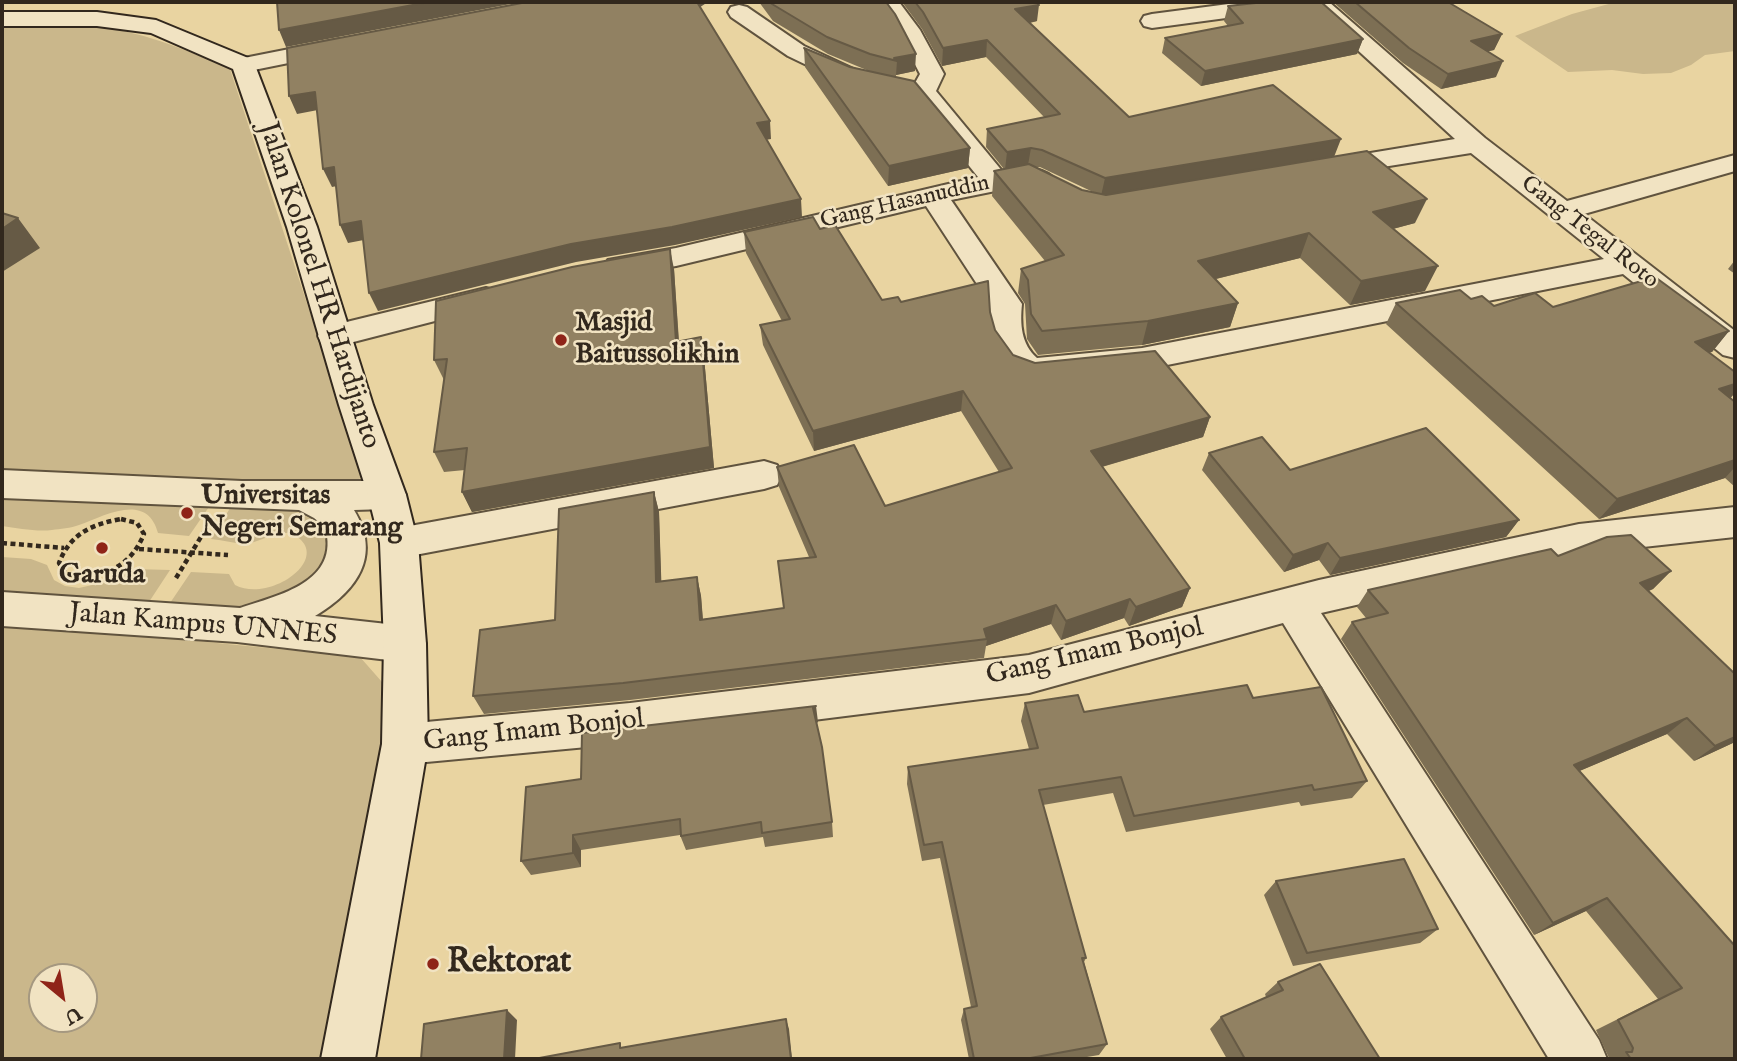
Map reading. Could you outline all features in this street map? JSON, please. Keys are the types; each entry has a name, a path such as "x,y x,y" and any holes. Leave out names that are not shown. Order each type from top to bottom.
{"street":[{"path":"888,2 908,30 932,74 923,92"},
{"path":"1152,21 1297,2"},
{"name":"Gang Tegal Roto","path":"1316,2 1476,144 1627,264 1728,335"},
{"path":"738,12 796,51 886,87 923,92 996,181"},
{"path":"2,19 97,19 156,27 244,65 359,42"},
{"name":"Jalan Kolonel HR Hardijanto","path":"244,65 302,227 334,336 387,495 399,543 405,644 405,744 348,1059"},
{"path":"1293,174 1476,144"},
{"path":"1562,211 1735,163"},
{"name":"Gang Hasanuddin","path":"589,272 676,257 996,181 1028,176 1065,194"},
{"path":"934,197 1006,304 1003,323 1009,342 1018,360 1031,370 1142,359 1627,264"},
{"path":"334,336 513,291"},
{"path":"399,543 764,475"},
{"path":"2,484 307,498 387,495"},
{"path":"237,625 292,610 338,577 349,558 345,527 328,505 307,498"},
{"name":"Gang Imam Bonjol","path":"405,744 629,723 1029,674 1293,604 1579,539 1735,522"},
{"path":"1293,604 1580,1059"},
{"name":"Jalan Kampus UNNES","path":"2,608 150,621 237,625 405,644"}],"path":[{"path":"150,621 227,494"},
{"path":"121,519 137,523 144,534 139,550 125,564 104,575 82,578 66,574 60,563 64,548 79,533 100,522 121,519"},
{"path":"2,543 64,548"},
{"path":"139,550 228,555"}],"shaded area":[{"path":"1616,2 1735,2 1735,51 1705,55 1691,65 1671,73 1643,74 1612,70 1568,72 1515,36 1572,14"},
{"path":"78,25 108,28 144,36 230,69 364,477 351,482 2,472 2,26"},
{"path":"2,492 211,504 189,536 158,533 145,513 135,510 112,513 69,528 33,530 2,526"},
{"path":"232,505 291,511 316,523 325,533 332,548 313,581 246,609 168,606 191,572 229,574 235,585 248,589 263,589 289,578 305,560 306,550 301,540 289,533 246,543 211,539"},
{"path":"2,557 31,559 47,565 54,580 65,586 79,588 114,580 134,569 170,570 147,605 2,591"},
{"path":"2,622 360,657 382,682 380,750 321,1059 2,1059"}],"building":[{"path":"277,2 429,2 279,30"},
{"path":"527,2 697,2 770,121 757,123 801,199 672,227 571,244 369,293 361,221 340,225 334,167 323,169 315,92 289,96 287,48"},
{"path":"770,2 886,2 916,54 894,58 897,61 870,54 827,37"},
{"path":"915,2 1036,2 1039,5 1015,9 1129,117 1273,85 1341,139 1105,178 1042,150 1031,148 1007,152 987,129 1060,114 987,40 943,48"},
{"path":"1265,2 1321,2 1363,39 1205,71 1165,38 1243,23 1228,6"},
{"path":"1355,2 1448,2 1502,34 1471,41 1503,61 1448,74 1409,48"},
{"path":"804,48 850,67 914,81 970,148 889,166"},
{"path":"1367,151 1427,199 1373,212 1438,266 1361,281 1309,233 1198,261 1238,303 1148,321 1042,331 1031,314 1028,280 1021,269 1064,255 994,171 1029,164 1082,190 1106,195"},
{"path":"2,213 18,218 2,229"},
{"path":"813,217 820,229 835,225 882,300 898,297 901,302 988,281 990,312 995,330 1013,355 1035,363 1155,351 1210,417 1091,451 1190,588 1136,607 1130,599 1066,621 1056,605 984,629 987,639 623,683 473,696 480,630 555,620 559,509 654,492 656,582 697,577 700,620 784,608 778,561 816,557 777,467 854,445 885,506 1012,468 963,391 813,431 760,325 790,319 744,232"},
{"path":"670,249 676,342 701,337 710,447 462,492 467,448 434,452 447,359 434,360 436,301 572,267"},
{"path":"1655,277 1729,331 1695,342 1735,372 1735,384 1719,389 1735,402 1735,460 1617,499 1396,303 1460,290 1471,299 1482,296 1494,306 1535,293 1553,307"},
{"path":"1426,428 1519,520 1340,558 1328,543 1293,555 1209,453 1262,437 1290,470"},
{"path":"1631,535 1671,571 1640,583 1735,674 1735,737 1715,746 1687,718 1574,765 1735,946 1735,1059 1631,1059 1626,1052 1632,1052 1633,1048 1618,1020 1682,988 1607,898 1553,923 1352,622 1388,613 1368,590 1551,549 1558,556 1607,537"},
{"path":"1247,685 1253,698 1321,687 1367,781 1314,790 1312,785 1134,816 1121,777 1039,790 1107,1044 1025,1059 974,1059 964,1009 977,1006 942,842 924,845 908,767 1038,748 1025,703 1078,695 1084,712"},
{"path":"816,706 813,708 822,747 832,822 762,833 761,822 681,836 680,819 573,835 573,853 521,861 526,787 581,779 582,733"},
{"path":"1404,859 1438,929 1307,953 1276,881"},
{"path":"1320,964 1380,1059 1245,1059 1221,1017 1283,990 1278,982"},
{"path":"507,1010 504,1059 421,1059 424,1024"},
{"path":"786,1019 791,1059 534,1059 620,1043 620,1048"}],"place":[{"name":"Masjid Baitussolikhin","path":"561,340"},
{"name":"Universitas Negeri Semarang","path":"187,513"},
{"name":"Garuda","path":"102,548"},
{"name":"Rektorat","path":"433,964"}]}
